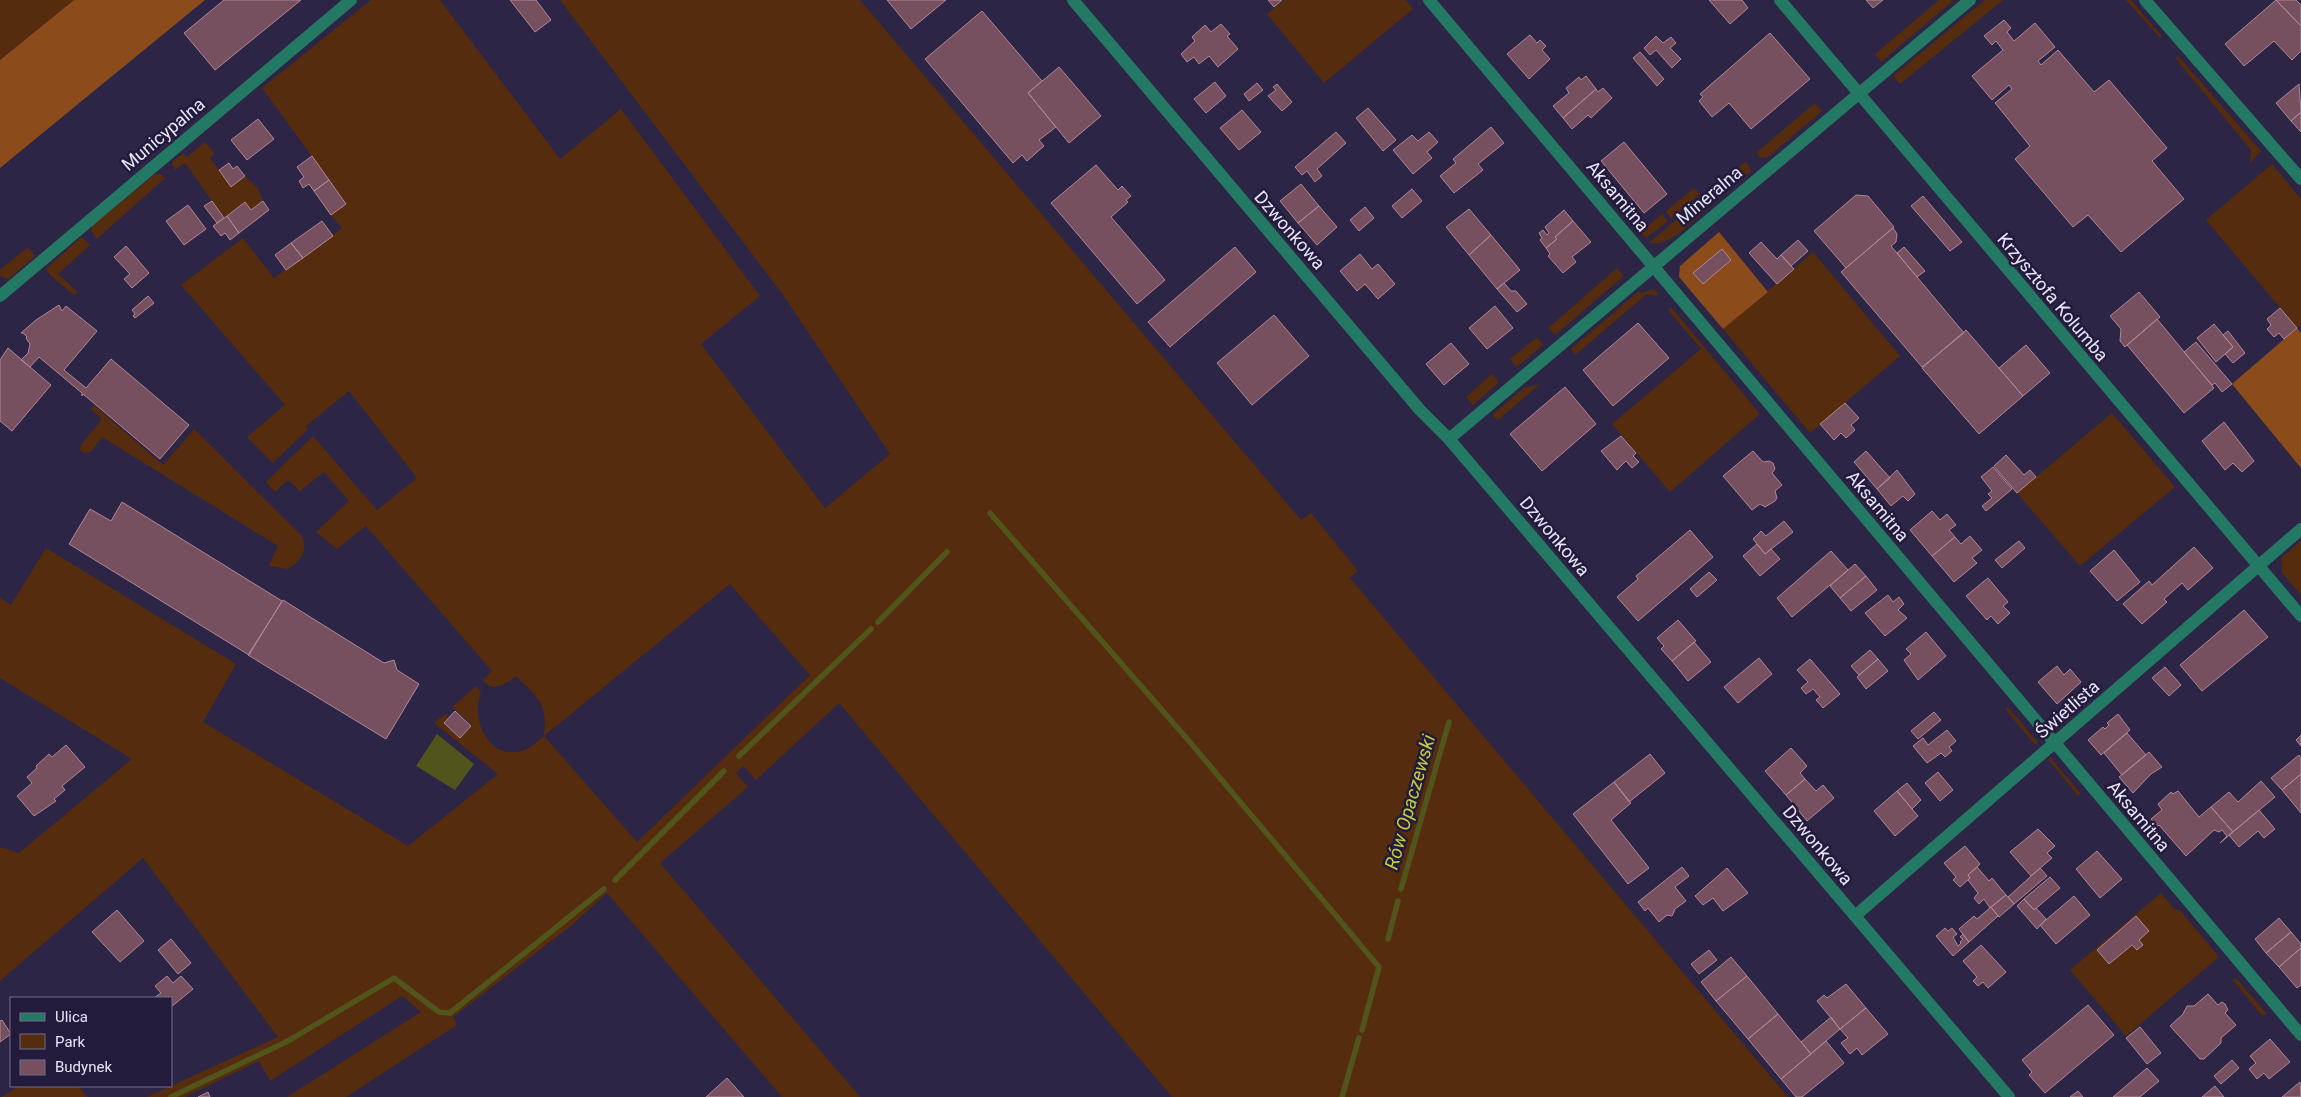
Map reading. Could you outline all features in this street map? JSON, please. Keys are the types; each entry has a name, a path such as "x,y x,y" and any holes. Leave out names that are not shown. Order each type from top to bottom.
{"street":[{"name":"Municypalna","path":"0,296 351,0"},
{"name":"Dzwonkowa","path":"1073,0 1420,410 1449,439 2009,1097"},
{"name":"Aksamitna","path":"1429,0 2301,1034"},
{"name":"Krzysztofa Kolumba","path":"1780,0 2301,616"},
{"name":"Mineralna","path":"1449,439 1970,0"},
{"path":"2145,0 2301,179"},
{"name":"Świetlista","path":"1855,916 2301,528"}],"green space":[{"path":"0,0 74,0 0,60"},
{"path":"371,0 440,0 560,159 621,109 760,296 701,344 825,508 890,454 783,295 560,0 860,0 1301,520 1311,513 1358,571 1350,578 1788,1097 1172,1097 839,703 756,780 743,766 736,773 748,787 660,863 860,1097 782,1097 607,893 572,925 453,1017 457,1025 346,1097 287,1097 421,1012 402,996 270,1081 259,1061 185,1097 147,1097 278,1037 143,858 0,981 0,847 19,853 132,759 0,678 0,598 11,605 46,548 236,664 203,722 408,846 498,774 434,723 445,714 448,717 445,722 460,737 472,725 452,707 476,686 481,692 478,702 480,723 489,741 497,748 506,752 525,750 544,736 543,708 536,696 516,676 508,682 495,687 483,680 492,671 366,526 337,549 316,532 349,501 324,472 300,491 288,480 275,492 266,482 313,436 377,510 417,478 349,391 306,426 308,429 273,463 247,437 285,405 181,285 243,238 274,278 342,228 331,215 346,203 262,88","holes":["730,584 810,675 637,842 544,736"]},
{"path":"1284,0 1406,0 1413,9 1324,83 1267,14"},
{"path":"1939,0 1954,0 1881,62 1875,54"},
{"path":"1985,0 2003,0 1900,84 1893,76"},
{"path":"2126,0 2131,0 2161,35 2161,39"},
{"path":"2179,57 2261,151 2250,163 2251,150 2175,58"},
{"path":"1815,103 1822,111 1767,158 1759,157 1756,153"},
{"path":"152,136 153,146 136,166 130,158"},
{"path":"205,142 215,154 210,158 231,186 245,176 258,189 263,201 251,210 245,203 224,218 185,163 175,170 172,162 183,153 187,157"},
{"path":"1746,161 1751,171 1727,190 1719,190 1716,187"},
{"path":"2272,164 2301,199 2301,325 2297,328 2206,220"},
{"path":"155,174 160,174 165,178 97,239 91,230 92,226"},
{"path":"1694,188 1700,194 1671,218 1666,211"},
{"path":"1700,199 1706,209 1687,226 1673,238 1657,243 1649,243"},
{"path":"1662,214 1668,221 1646,238 1638,229 1648,226"},
{"path":"81,237 90,245 58,274 78,292 74,295 51,276 46,269"},
{"path":"28,247 35,256 9,279 0,276 0,270"},
{"path":"1813,252 1900,356 1810,433 1723,329"},
{"path":"1617,268 1624,276 1555,335 1548,328"},
{"path":"1653,289 1659,294 1656,296 1647,294 1575,355 1571,349 1638,292 1642,293"},
{"path":"1671,307 1760,414 1670,492 1612,424 1701,349 1668,310"},
{"path":"1537,337 1543,345 1518,366 1515,366 1510,359"},
{"path":"1492,374 1498,381 1497,384 1473,405 1466,397"},
{"path":"1540,384 1498,420 1492,415 1524,388"},
{"path":"94,405 163,465 194,429 302,536 304,551 297,563 288,569 269,566 278,546 102,437 91,452 84,453 80,450 81,445 102,419 91,409"},
{"path":"2112,413 2175,487 2080,566 2017,493"},
{"path":"2301,541 2301,595 2282,573 2281,558"},
{"path":"2008,707 2038,743 2035,745 2005,709"},
{"path":"2050,757 2081,794 2078,796 2048,759"},
{"path":"2161,893 2175,910 2180,910 2219,957 2126,1036 2070,970"},
{"path":"2236,978 2266,1013 2262,1016 2233,980"},
{"path":"17,1087 80,1087 87,1097 2,1097"}],"shaded area":[{"path":"74,0 205,0 0,168 0,60"},
{"path":"1719,232 1768,292 1723,329 1679,277 1680,266"},
{"path":"2297,328 2301,333 2301,468 2232,384"},
{"path":"437,734 474,764 455,790 416,766"}],"building":[{"path":"224,0 301,0 215,70 184,33"},
{"path":"510,0 536,0 551,20 535,32"},
{"path":"887,0 946,0 911,29"},
{"path":"1268,0 1282,0 1274,7"},
{"path":"1709,0 1742,0 1748,8 1730,24"},
{"path":"1866,0 1883,0 1873,8"},
{"path":"2276,0 2296,0 2301,5 2301,26"},
{"path":"2276,0 2301,26 2301,51 2292,60 2274,41 2244,66 2225,44"},
{"path":"982,11 1042,81 1028,93 1056,127 1039,140 1044,146 1027,161 1022,155 1013,163 925,59"},
{"path":"2004,20 2011,28 2007,32 2014,41 2035,23 2055,47 2038,61 2041,65 2058,50 2094,92 2109,80 2167,148 2152,161 2184,199 2121,252 2088,215 2073,227 2015,159 2030,146 1995,103 2012,89 2009,85 1992,100 1972,76 2003,50 1996,41 1992,45 1984,36"},
{"path":"1221,24 1230,34 1227,36 1238,49 1218,67 1209,56 1199,64 1194,57 1187,62 1181,54 1195,41 1192,37 1205,25 1211,32"},
{"path":"1770,33 1810,79 1751,129 1729,103 1712,117 1699,101 1703,97 1700,94"},
{"path":"1530,35 1537,43 1540,40 1546,46 1542,50 1550,59 1529,79 1507,54"},
{"path":"1656,36 1663,43 1671,37 1676,43 1670,48 1681,59 1672,68 1656,50 1650,55 1644,48"},
{"path":"1640,52 1664,79 1657,86 1633,58"},
{"path":"1059,67 1101,116 1069,143 1028,93"},
{"path":"1586,76 1596,89 1563,118 1553,106 1569,93 1566,88 1579,77 1581,80"},
{"path":"1215,82 1226,96 1206,113 1194,99"},
{"path":"1257,83 1263,90 1249,101 1244,94"},
{"path":"1277,84 1292,102 1282,111 1268,96 1276,90 1273,87"},
{"path":"2299,84 2301,112 2291,121 2276,103"},
{"path":"1603,88 1612,98 1591,118 1588,115 1572,129 1563,118 1596,89 1598,92"},
{"path":"1368,108 1396,140 1383,151 1356,118"},
{"path":"1242,110 1261,132 1239,150 1220,128"},
{"path":"2301,112 2301,132 2291,121"},
{"path":"258,119 274,139 247,160 231,140"},
{"path":"1491,127 1504,143 1478,164 1483,170 1454,193 1440,176 1456,163 1453,159"},
{"path":"1336,132 1346,143 1317,169 1322,176 1315,182 1307,171 1302,175 1295,167"},
{"path":"1429,132 1438,142 1427,152 1432,158 1413,174 1393,150 1412,135 1418,141"},
{"path":"1624,142 1667,194 1644,213 1601,161"},
{"path":"312,156 329,180 314,191 309,184 303,188 299,181 304,177 297,167"},
{"path":"229,163 233,169 237,166 245,176 231,187 219,170"},
{"path":"1096,165 1118,190 1122,186 1131,196 1126,200 1128,202 1111,217 1165,280 1137,304 1051,203"},
{"path":"329,180 346,204 331,215 314,191"},
{"path":"1301,184 1319,206 1298,223 1280,201"},
{"path":"1412,189 1422,201 1402,218 1392,206"},
{"path":"1856,195 1868,196 1894,227 1846,268 1814,231"},
{"path":"1923,196 1962,242 1950,251 1911,206"},
{"path":"212,201 224,218 217,223 204,206"},
{"path":"263,201 269,210 239,233 227,216 245,202 251,210"},
{"path":"188,205 206,229 184,245 166,221"},
{"path":"1319,206 1337,227 1317,245 1298,223"},
{"path":"1365,207 1374,218 1359,231 1350,220"},
{"path":"1469,209 1491,235 1469,255 1446,227"},
{"path":"1564,210 1573,221 1546,248 1540,240 1542,238 1539,233 1543,230 1547,235 1549,233 1545,227"},
{"path":"227,216 239,233 230,240 225,233 221,236 213,226"},
{"path":"322,221 333,236 303,258 291,243"},
{"path":"1573,221 1591,242 1572,257 1576,262 1563,273 1548,256 1550,254 1546,248"},
{"path":"1893,228 1897,234 1896,242 1891,246 1964,333 1922,367 1841,272"},
{"path":"1491,235 1520,270 1497,289 1469,255"},
{"path":"1798,240 1808,251 1791,266 1781,255"},
{"path":"1761,242 1777,259 1781,255 1794,269 1777,284 1749,253"},
{"path":"291,243 303,258 286,270 275,255"},
{"path":"126,246 149,273 132,288 124,279 130,274 114,257"},
{"path":"1235,247 1256,272 1170,347 1148,322"},
{"path":"1904,247 1925,271 1917,277 1897,253"},
{"path":"1722,249 1731,260 1703,284 1693,273"},
{"path":"1360,254 1372,269 1378,264 1395,284 1378,299 1365,284 1357,291 1340,271"},
{"path":"1504,283 1511,291 1516,291 1527,304 1517,312 1497,289"},
{"path":"2139,292 2160,317 2125,347 2120,341 2121,329 2110,316"},
{"path":"148,296 154,303 135,318 132,310"},
{"path":"59,305 62,311 66,306 97,331 64,370 86,388 111,359 189,425 160,459 83,394 82,396 82,393 39,357 30,367 21,360 28,353 30,344 27,337 21,333 36,320"},
{"path":"1495,306 1513,328 1487,349 1469,328"},
{"path":"2280,308 2297,328 2284,339 2279,333 2274,337 2267,329 2271,325 2267,319"},
{"path":"1274,315 1309,356 1252,405 1217,363"},
{"path":"2157,319 2214,388 2184,413 2127,345"},
{"path":"1638,323 1669,358 1613,406 1583,370"},
{"path":"2214,324 2233,347 2216,362 2197,338"},
{"path":"1966,330 2023,396 1979,434 1922,368"},
{"path":"2228,331 2245,353 2233,363 2225,354 2233,347 2223,335"},
{"path":"2196,342 2232,384 2222,392 2215,383 2212,385 2184,352"},
{"path":"1451,343 1469,364 1444,385 1426,364"},
{"path":"2026,345 2050,373 2023,396 1999,368"},
{"path":"8,348 51,385 12,431 0,421 0,360"},
{"path":"1565,387 1596,424 1542,471 1510,434"},
{"path":"1845,403 1859,418 1851,425 1855,430 1846,438 1841,433 1834,440 1820,424"},
{"path":"2224,422 2254,461 2242,472 2233,463 2225,470 2202,441"},
{"path":"1621,436 1636,453 1633,456 1639,462 1632,468 1626,461 1617,470 1601,451"},
{"path":"1753,451 1763,462 1769,461 1773,463 1775,469 1772,473 1782,485 1775,491 1777,498 1775,501 1765,507 1760,504 1752,510 1723,476"},
{"path":"1866,451 1890,478 1877,489 1854,462"},
{"path":"2006,455 2024,475 2030,470 2036,477 2017,493 1994,466"},
{"path":"1993,467 2012,489 1986,511 1982,506 1992,498 1988,494 1992,491 1981,477"},
{"path":"1897,470 1915,494 1908,501 1903,496 1891,506 1877,489"},
{"path":"122,502 282,601 249,655 69,544 90,509 111,521"},
{"path":"1932,511 1940,520 1947,514 1956,525 1949,530 1955,537 1932,556 1910,530"},
{"path":"1784,521 1793,532 1765,554 1753,539 1761,531 1766,536"},
{"path":"1690,530 1713,557 1638,621 1617,597 1638,579 1636,576"},
{"path":"1970,536 1982,550 1972,558 1977,563 1954,582 1932,556 1955,537 1961,544"},
{"path":"2019,541 2025,548 2002,568 1995,560"},
{"path":"1757,544 1765,554 1771,549 1780,559 1760,576 1743,556"},
{"path":"2194,547 2213,568 2188,590 2182,583 2164,599 2167,602 2142,624 2123,604 2149,581 2152,585"},
{"path":"2114,550 2140,582 2117,601 2090,571"},
{"path":"1831,551 1848,570 1792,617 1777,598"},
{"path":"1855,564 1866,576 1840,598 1830,586"},
{"path":"1709,572 1717,580 1697,597 1690,589"},
{"path":"1866,576 1877,590 1851,611 1840,598"},
{"path":"1988,578 2008,602 2003,606 2010,613 1998,624 1991,616 1987,620 1966,596"},
{"path":"1888,595 1893,602 1899,597 1904,604 1898,610 1907,618 1885,636 1865,613"},
{"path":"283,600 384,663 394,660 397,670 419,684 386,739 248,655"},
{"path":"2244,610 2268,637 2202,691 2180,665"},
{"path":"1678,620 1696,641 1672,661 1661,649 1664,646 1657,638"},
{"path":"1926,632 1946,656 1918,680 1904,660 1911,654 1906,649"},
{"path":"1694,642 1711,662 1688,681 1672,661"},
{"path":"1870,650 1878,659 1859,675 1851,666"},
{"path":"1759,658 1772,674 1738,703 1724,687"},
{"path":"1810,659 1840,694 1823,708 1816,700 1820,697 1813,689 1806,694 1801,688 1808,682 1797,670"},
{"path":"1878,659 1888,671 1866,689 1857,677"},
{"path":"2057,666 2064,675 2070,669 2081,682 2057,704 2038,682"},
{"path":"2165,667 2181,685 2169,696 2152,678"},
{"path":"455,711 471,726 460,738 444,723"},
{"path":"1934,712 1941,720 1918,739 1911,731"},
{"path":"2118,714 2130,730 2101,755 2088,740 2103,727 2105,729 2109,725 2107,723"},
{"path":"1947,730 1956,741 1949,747 1952,751 1945,757 1941,753 1927,763 1913,746 1923,738 1928,745"},
{"path":"2127,733 2146,755 2122,775 2104,753"},
{"path":"2301,735 2301,746 2296,740"},
{"path":"66,745 85,767 62,786 65,790 54,799 56,801 34,816 17,796 32,783 27,777 37,768 36,766 49,754 52,757"},
{"path":"1791,748 1807,766 1800,773 1805,779 1786,795 1765,771"},
{"path":"2149,752 2162,767 2151,774 2133,793 2119,777"},
{"path":"1650,754 1665,773 1629,802 1614,782"},
{"path":"2299,755 2301,758 2301,774 2282,790 2271,778"},
{"path":"1938,772 1953,790 1940,801 1925,783"},
{"path":"2301,774 2301,813 2282,790"},
{"path":"1805,779 1816,791 1823,785 1834,798 1807,821 1786,795"},
{"path":"2261,781 2275,797 2233,832 2211,807 2229,792 2238,802"},
{"path":"1614,782 1631,803 1611,820 1649,868 1628,884 1573,814"},
{"path":"1907,783 1921,800 1912,809 1897,791"},
{"path":"1897,791 1918,816 1895,836 1874,811"},
{"path":"2178,791 2199,817 2211,807 2233,832 2220,843 2227,836 2222,830 2219,832 2214,830 2186,856 2159,825 2157,827 2151,819 2162,810 2158,804 2171,792 2173,794"},
{"path":"2259,810 2275,829 2264,838 2258,831 2239,847 2229,835"},
{"path":"2038,829 2055,846 2047,853 2052,858 2031,876 2010,852"},
{"path":"1965,846 1980,864 1968,875 1970,878 1960,887 1953,880 1956,877 1944,863"},
{"path":"2097,851 2122,879 2100,898 2076,869"},
{"path":"1682,867 1689,876 1675,887 1686,901 1675,909 1672,916 1667,915 1659,922 1648,908 1645,911 1638,902"},
{"path":"1977,867 1989,881 1992,878 2006,895 1990,908 1984,899 1979,904 1974,898 1978,893 1968,880 1970,878 1968,875"},
{"path":"1727,868 1748,893 1723,911 1713,898 1703,905 1695,896"},
{"path":"2040,868 2047,876 2014,904 2008,897"},
{"path":"2050,877 2060,888 2034,910 2024,899"},
{"path":"2006,895 2014,904 1999,917 1991,907"},
{"path":"2074,896 2090,915 2056,944 2040,925"},
{"path":"2024,899 2046,919 2037,929 2017,906"},
{"path":"1991,907 1998,916 1969,942 1959,929 1974,916 1977,919"},
{"path":"117,910 144,941 120,962 92,932"},
{"path":"2136,916 2149,931 2139,940 2143,945 2137,950 2132,945 2109,964 2097,950"},
{"path":"2279,918 2291,932 2266,953 2255,939"},
{"path":"1945,928 1948,931 1952,928 1957,934 1953,937 1958,946 1963,939 1960,937 1963,934 1969,942 1953,956 1936,936"},
{"path":"2291,932 2301,944 2301,948 2279,967 2266,953"},
{"path":"171,939 191,963 178,974 158,950"},
{"path":"1981,945 2006,972 1988,988 1983,982 1978,986 1973,981 1977,977 1963,961"},
{"path":"2301,948 2301,985 2297,988 2279,967"},
{"path":"1709,950 1717,960 1699,974 1691,964"},
{"path":"1731,957 1747,976 1716,1001 1701,982"},
{"path":"167,976 173,983 181,976 193,989 172,1006 172,997 155,997 161,993 155,986"},
{"path":"1747,976 1778,1014 1748,1039 1716,1001"},
{"path":"1846,984 1866,1008 1840,1029 1817,1001 1824,995 1827,998"},
{"path":"2208,994 2218,1005 2222,1002 2225,1004 2228,1010 2225,1013 2236,1025 2221,1038 2221,1043 2204,1059 2200,1059 2170,1026 2183,1014 2187,1006 2194,1006"},
{"path":"2088,1005 2114,1035 2045,1093 2029,1075 2032,1072 2022,1060"},
{"path":"1866,1008 1888,1034 1862,1055 1857,1048 1850,1054 1841,1043 1848,1038 1840,1029"},
{"path":"1778,1014 1811,1054 1781,1079 1748,1039"},
{"path":"1831,1017 1840,1029 1811,1054 1801,1042"},
{"path":"2,1020 10,1035 0,1042 0,1021"},
{"path":"2140,1027 2161,1053 2147,1064 2126,1038"},
{"path":"2270,1039 2290,1062 2269,1079 2264,1073 2257,1079 2249,1069 2256,1063 2250,1056"},
{"path":"1826,1041 1844,1063 1802,1097 1796,1097 1781,1079"},
{"path":"2232,1060 2239,1068 2221,1084 2214,1076"},
{"path":"2147,1068 2159,1081 2140,1097 2113,1097"},
{"path":"727,1078 744,1097 706,1097"},
{"path":"2300,1082 2301,1097 2282,1097"},
{"path":"2215,1086 2224,1097 2202,1097"},
{"path":"2078,1091 2083,1097 2070,1097"},
{"path":"208,1092 210,1097 198,1097"}],"waterway":[{"path":"990,513 1189,741 1379,967 1362,1030"},
{"path":"878,622 947,552"},
{"path":"739,756 871,629"},
{"name":"Rów Opaczewski","path":"1401,889 1449,722"},
{"path":"615,880 724,771"},
{"path":"171,1097 288,1041 394,978 439,1012 450,1013 604,889"},
{"name":"Rów Opaczewski","path":"1388,939 1398,901"},
{"name":"Rów Opaczewski","path":"1342,1097 1359,1038"}]}
